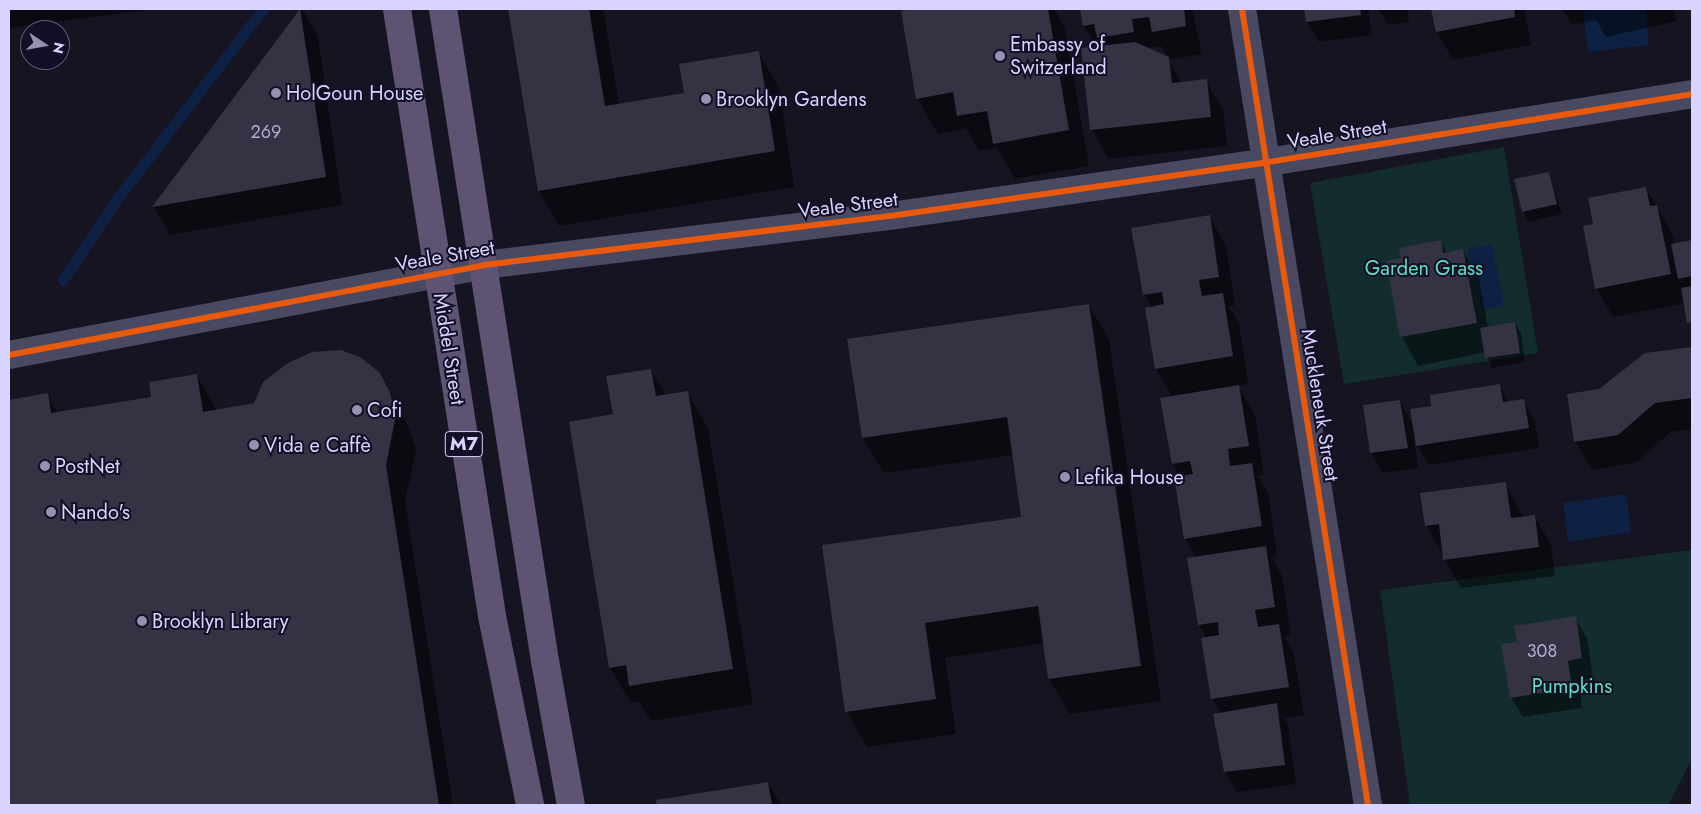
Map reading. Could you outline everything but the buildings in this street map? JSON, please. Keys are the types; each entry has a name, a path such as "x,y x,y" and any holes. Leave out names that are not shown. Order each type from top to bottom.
{"main road":[{"name":"Middel Street","path":"397,9 492,616 530,805"},
{"name":"M7","path":"443,9 545,661 571,805"}],"street":[{"name":"Muckleneuk Street","path":"1242,9 1268,162 1301,394 1368,805"},
{"name":"Veale Street","path":"9,354 86,342 484,265 890,216 1268,162 1692,94"}],"green space":[{"name":"Garden Grass","path":"1504,147 1538,353 1344,384 1310,183"},
{"name":"Pumpkins","path":"1692,550 1692,759 1668,805 1410,805 1380,590"}],"water":[{"path":"1645,9 1649,45 1588,52 1583,11"},
{"path":"1492,244 1504,306 1482,310 1473,262 1470,263 1467,252 1470,248"},
{"path":"1626,494 1631,532 1568,542 1563,503"}],"waterway":[{"path":"63,280 117,199 263,9"}],"cycle path":[{"path":"1242,9 1368,805"},
{"path":"9,355 484,265 890,216 1250,165 1692,94"}],"place":[{"name":"Embassy of Switzerland","path":"1000,56"},
{"name":"HolGoun House","path":"276,93"},
{"name":"Brooklyn Gardens","path":"706,99"},
{"name":"Cofi","path":"357,410"},
{"name":"Vida e Caffè","path":"254,445"},
{"name":"PostNet","path":"45,466"},
{"name":"Lefika House","path":"1065,477"},
{"name":"Nando's","path":"51,512"},
{"name":"Brooklyn Library","path":"142,621"}]}
